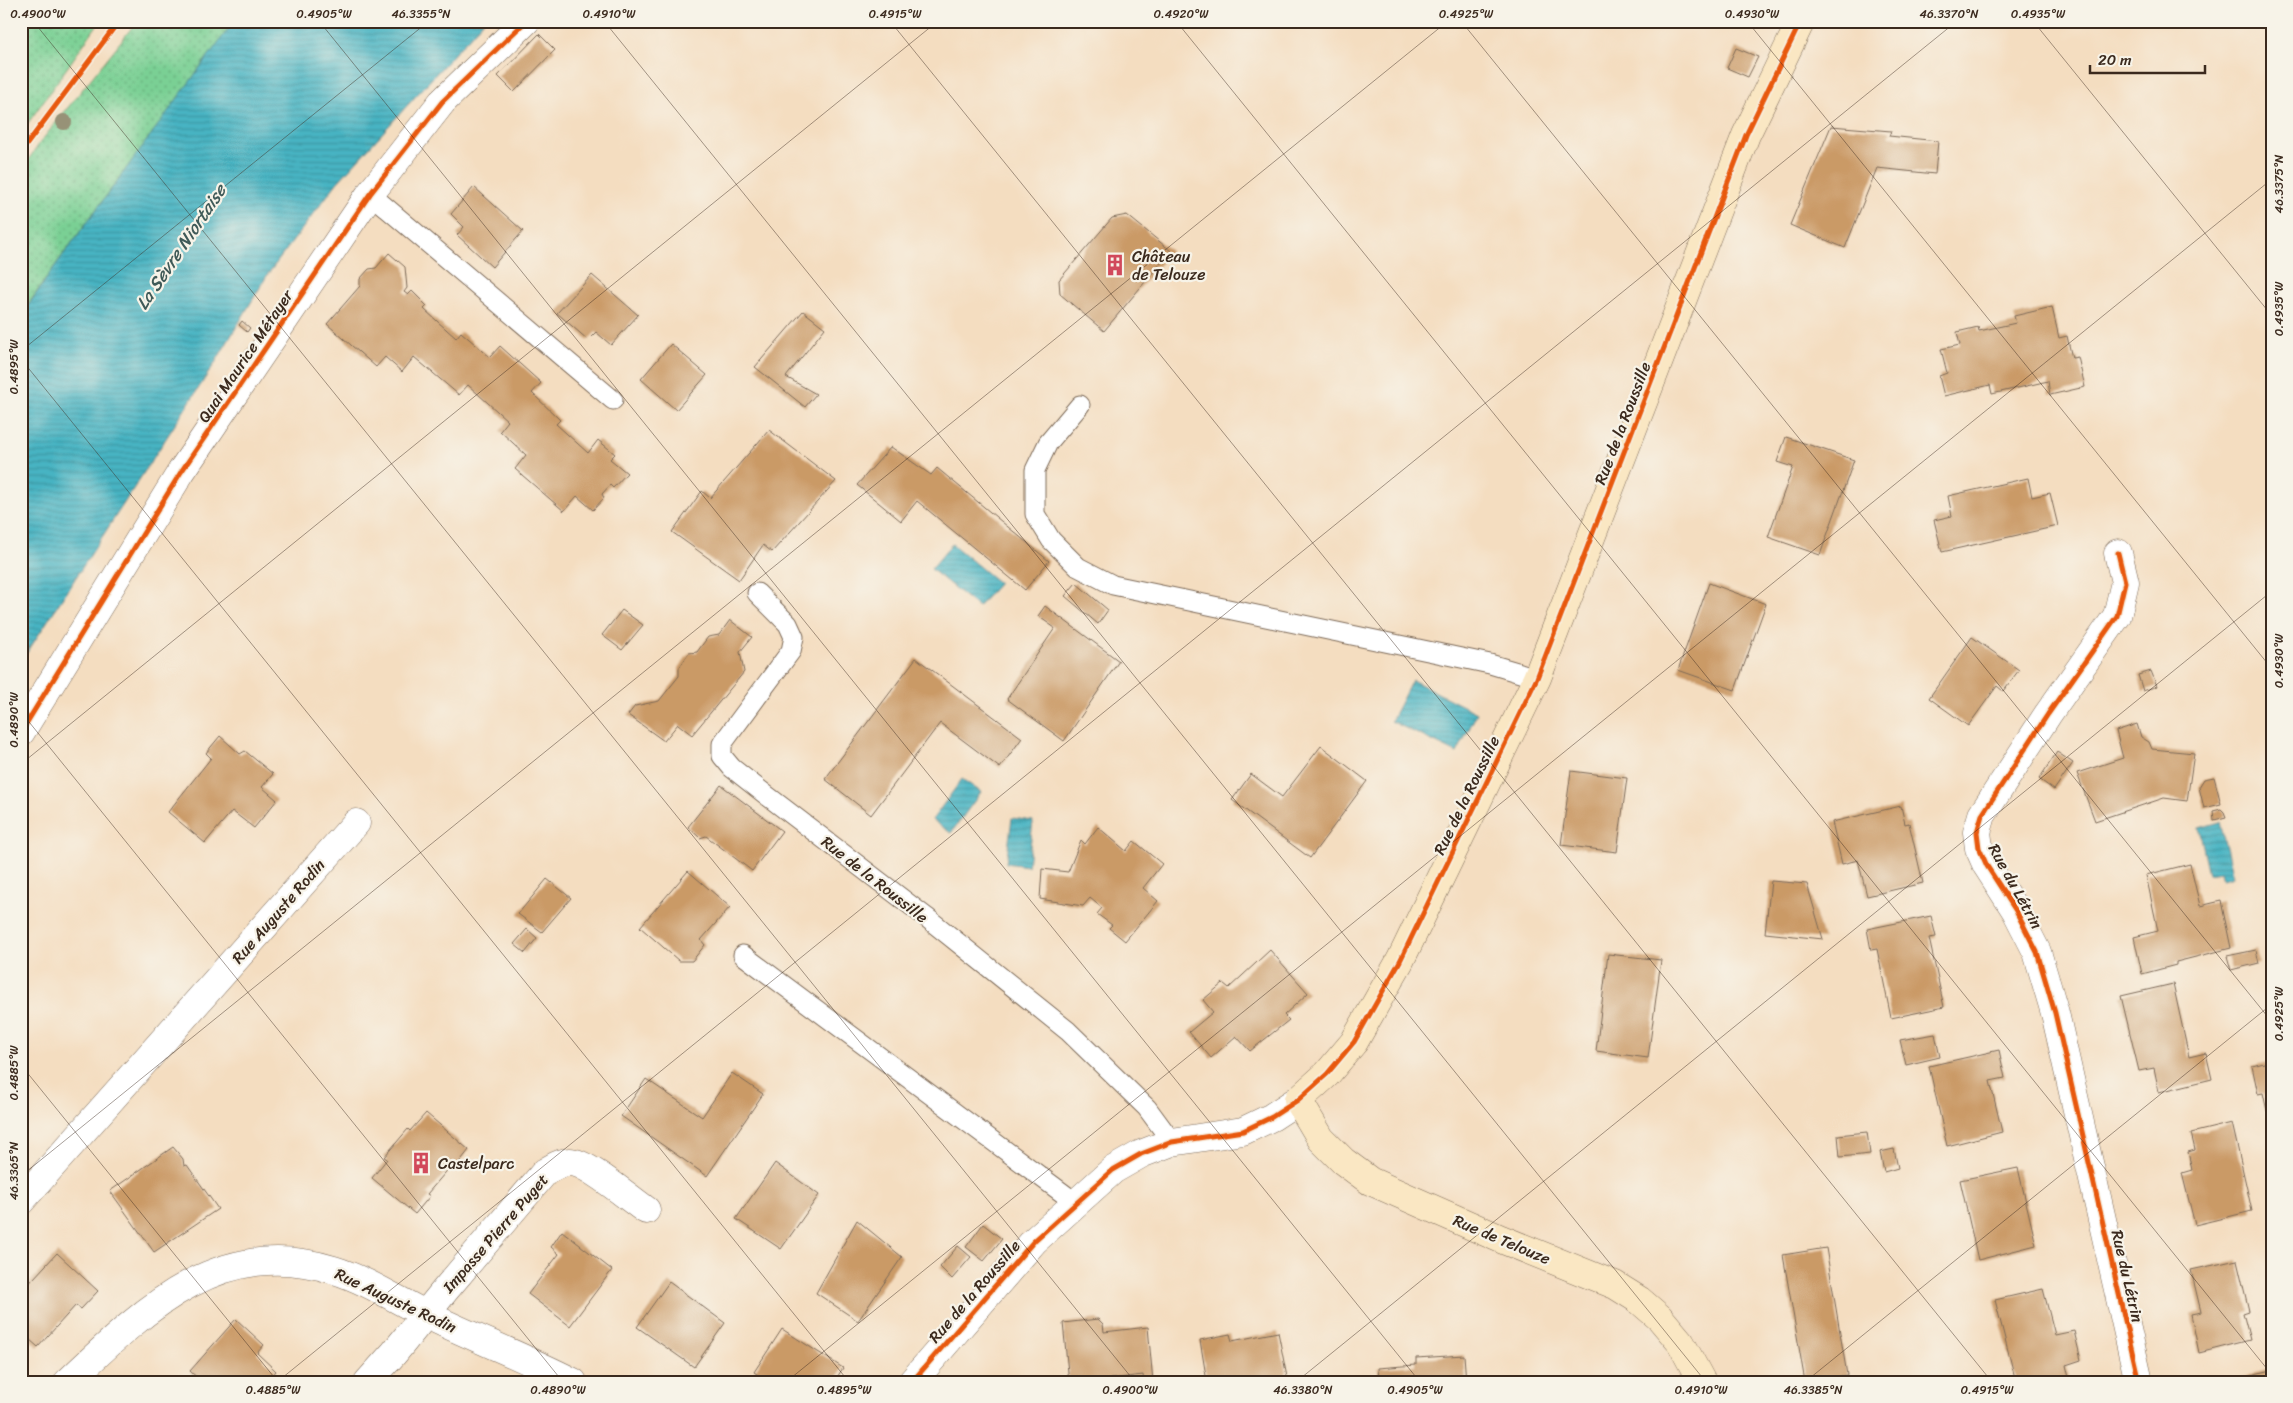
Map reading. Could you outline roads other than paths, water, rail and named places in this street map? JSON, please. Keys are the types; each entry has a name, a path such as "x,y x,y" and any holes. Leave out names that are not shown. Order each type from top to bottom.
{"street":[{"name":"Quai Maurice Métayer","path":"21,732 181,472 370,194 442,102 526,21"},
{"name":"Rue de la Roussille","path":"912,1382 1034,1242 1113,1170 1141,1154 1172,1142 1243,1131 1272,1117 1298,1100 1327,1074 1354,1042 1400,961 1537,678 1746,135 1802,21"},
{"name":"Rue du Létrin","path":"2118,553 2125,582 2118,616 2048,714 1982,815 1978,832 1979,848 1987,866 2016,911 2037,952 2048,986 2139,1382"},
{"name":"Rue Auguste Rodin","path":"21,1201 356,823"},
{"name":"Rue de Telouze","path":"1298,1100 1322,1139 1342,1161 1370,1182 1501,1239 1615,1285 1639,1300 1660,1318 1681,1343 1702,1382"},
{"name":"Impasse Pierre Puget","path":"368,1382 394,1354 425,1314 545,1172 557,1165 571,1162 586,1167 646,1210"},
{"name":"Rue Auguste Rodin","path":"68,1382 112,1340 156,1303 191,1282 232,1266 268,1261 302,1262 333,1269 359,1279 425,1314 538,1364 573,1382"}],"lane":[{"path":"370,194 613,400"},
{"path":"1080,405 1048,443 1035,470 1035,514 1051,540 1078,567 1113,585 1490,664 1537,678"},
{"name":"Rue de la Roussille","path":"757,593 788,624 794,637 791,651 722,744 722,756 732,768 1068,1031 1148,1108 1172,1142"},
{"path":"743,955 1076,1203"}],"water":[{"name":"La Sèvre Niortaise","path":"234,21 484,21 337,183 268,274 215,363 21,662 21,316 55,266"},
{"path":"952,544 999,583 978,607 931,569"},
{"path":"1412,680 1477,713 1457,753 1391,721"},
{"path":"962,779 981,792 951,833 932,820"},
{"path":"1012,818 1033,821 1028,866 1006,863"},
{"path":"2220,822 2233,877 2222,880 2220,872 2209,874 2199,828"}],"place":[{"name":"Château de Telouze","path":"1115,265"},
{"name":"Castelparc","path":"421,1163"}]}
